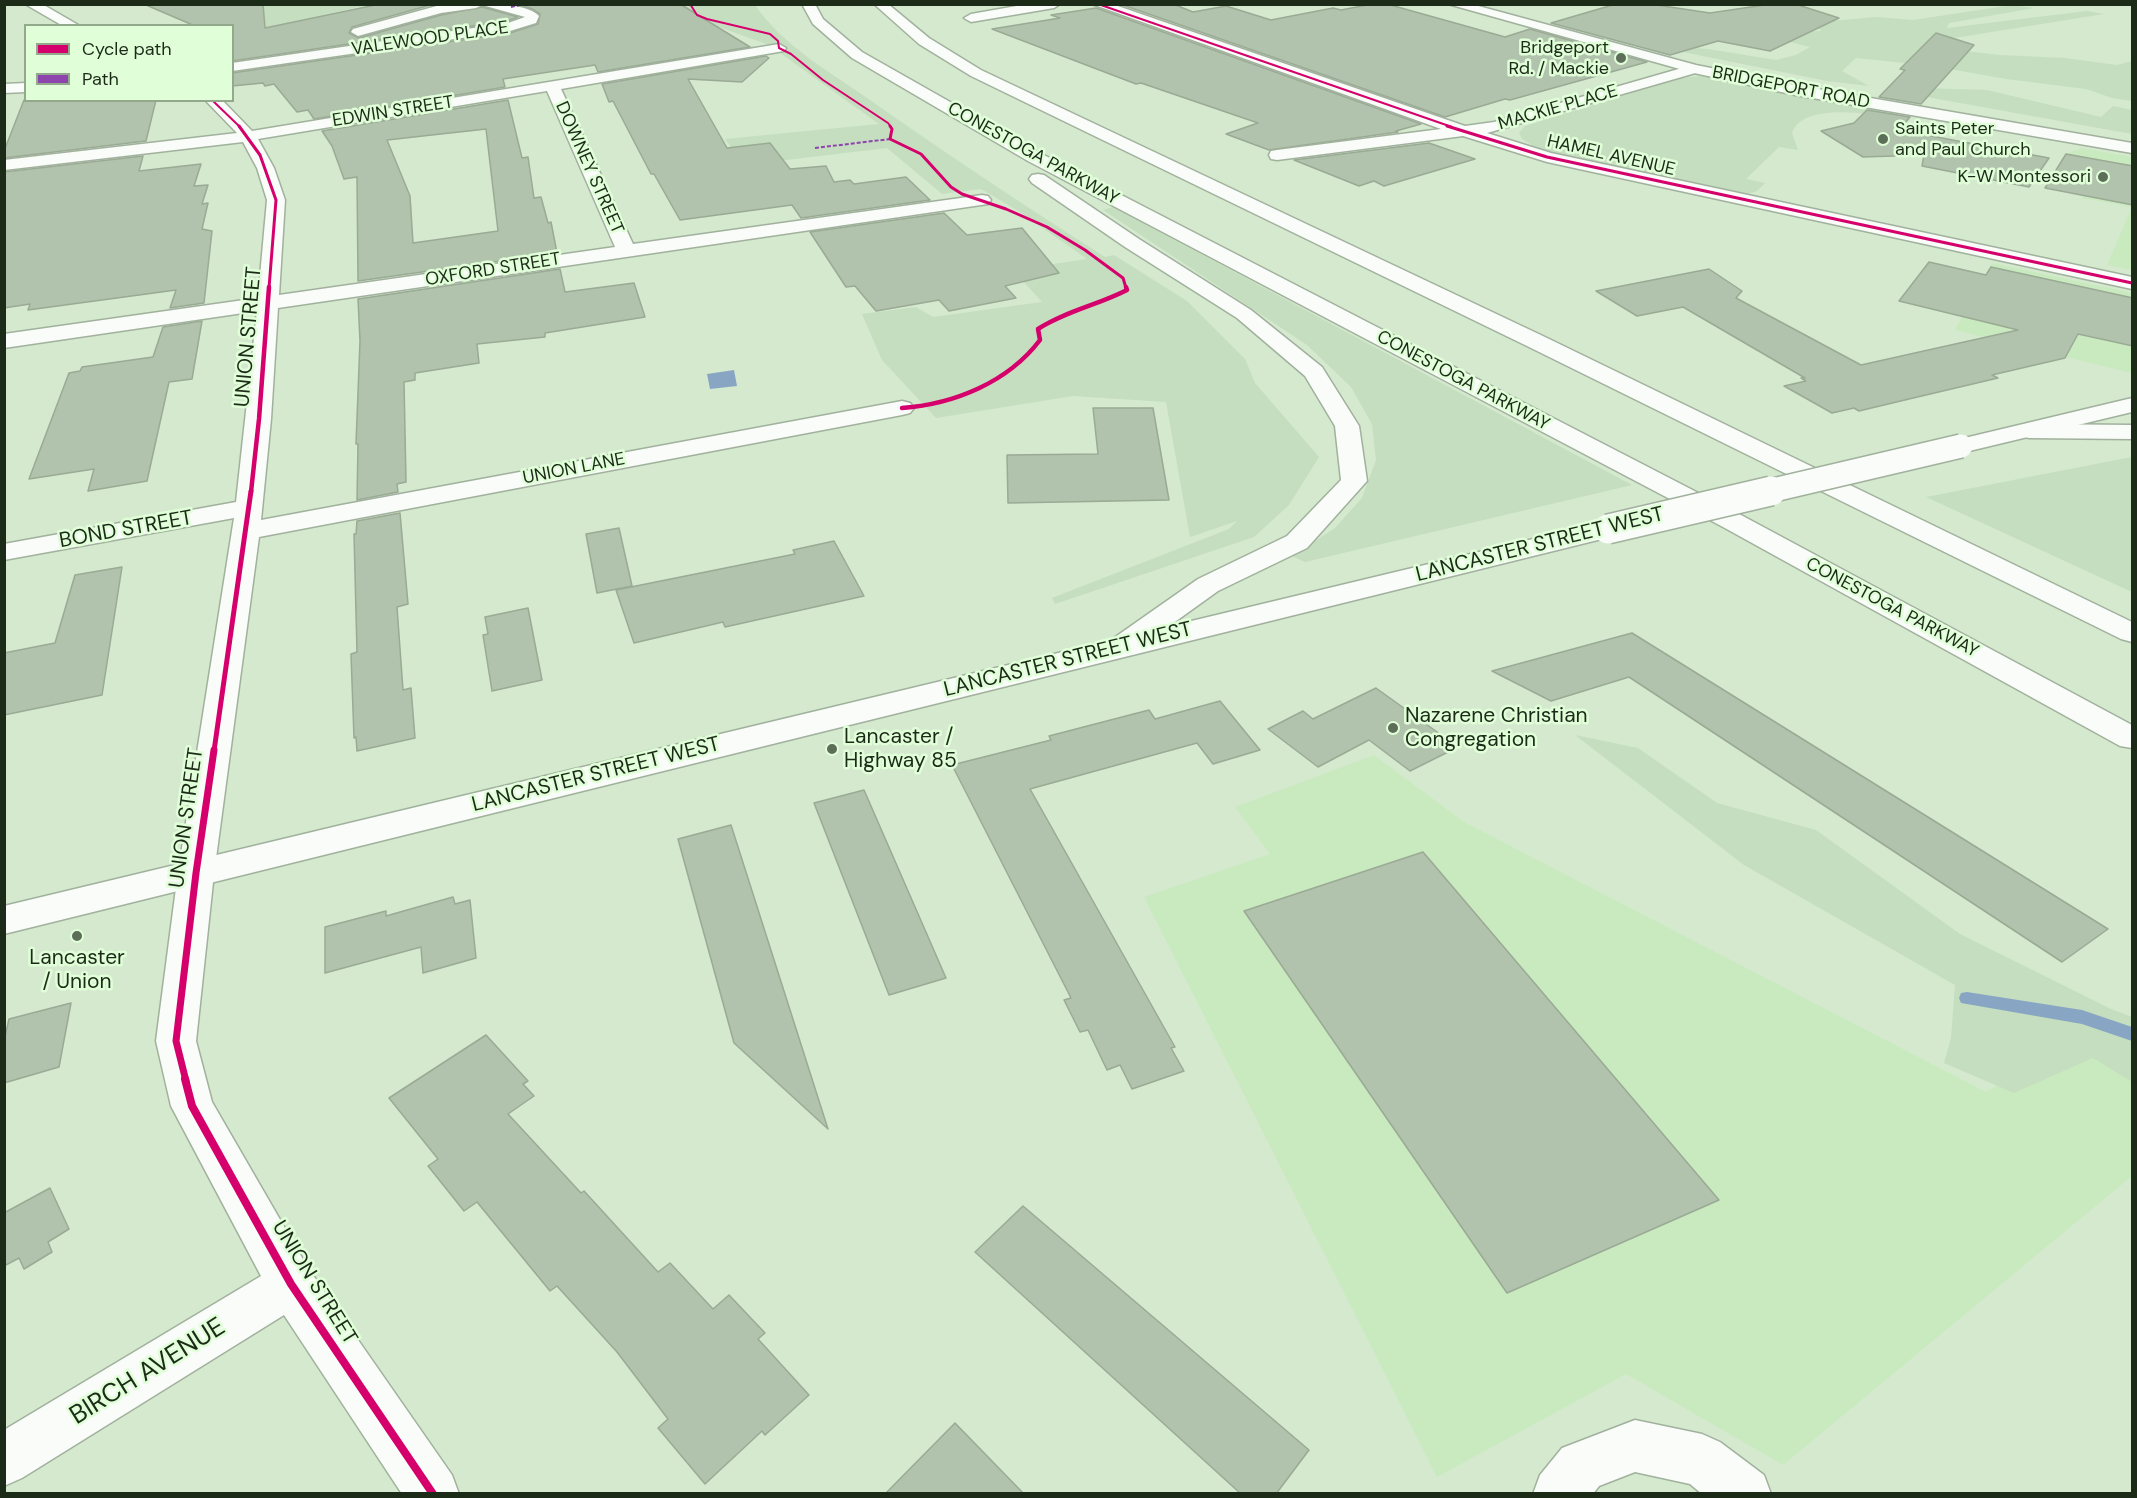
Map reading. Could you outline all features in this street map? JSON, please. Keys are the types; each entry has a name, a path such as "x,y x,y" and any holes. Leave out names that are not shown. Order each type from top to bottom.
{"main road":[{"path":"31,4 70,24"},
{"name":"VALEWOOD PLACE","path":"277,59 342,37 440,9 476,4"},
{"name":"VALEWOOD PLACE","path":"234,67 499,29 524,24 531,20 532,16 528,12 488,4"},
{"name":"CONESTOGA PARKWAY","path":"808,4 818,21 857,55 1034,157 1732,521 2133,738"},
{"path":"880,4 924,41 976,73 1537,342 2133,633"},
{"path":"971,18 1053,4"},
{"name":"HAMEL AVENUE","path":"1098,4 1465,132 1546,157 2133,284"},
{"name":"BRIDGEPORT ROAD","path":"1454,4 1624,52 1694,69 1795,90 2133,148"},
{"name":"EDWIN STREET","path":"4,165 250,136 779,48"},
{"name":"MACKIE PLACE","path":"1277,155 1496,127 1694,69"},
{"name":"DOWNEY STREET","path":"552,86 626,250"},
{"path":"4,89 24,87"},
{"path":"923,94 953,121 1132,243 1244,314 1314,372 1347,426 1354,481 1297,542 1208,585 1122,646"},
{"name":"UNION STREET","path":"214,102 250,136 267,168 276,200 269,303 247,520 195,873 176,1041 192,1107 291,1284 433,1494"},
{"name":"OXFORD STREET","path":"4,341 982,200"},
{"path":"1537,342 1681,403 2133,610"},
{"name":"LANCASTER STREET WEST","path":"4,920 1122,646 2133,405"},
{"name":"UNION LANE","path":"247,520 902,408"},
{"path":"2029,431 2133,432"},
{"name":"BOND STREET","path":"4,552 247,520"},
{"name":"BIRCH AVENUE","path":"4,1460 291,1284"},
{"path":"1558,1494 1581,1467 1635,1446 1702,1460 1745,1494"}],"shaded area":[{"path":"187,5 367,5 243,33 234,28 234,24 225,24"},
{"path":"651,5 755,5 766,20 793,46 928,140 1105,257 1114,255 1187,301 1245,359 1255,383 1319,457 1289,505 1254,537 1055,604 1052,598 1229,529 1237,521 1190,537 1166,402 1073,396 936,418 882,360 862,314 916,307 933,317 1042,302 1013,270 1087,259 1020,212 981,189 942,194 887,148 744,165 725,139 879,124 769,45 719,27 656,36"},
{"path":"2012,5 2034,8 1949,23 1947,28 2087,11 2104,14 1929,42 1923,46 1999,55 2065,58 2117,65 2132,61 2132,101 2112,98 2086,89 2006,79 1933,66 1856,58 1842,71 1869,86 1827,81 1683,52 1674,47 1708,49 1776,60 1796,55 1810,47 1782,40 1792,31 1822,31 1812,24 1819,22 1877,17 1913,20"},
{"path":"473,7 495,8 518,16 515,21 499,24 350,47 332,47 339,42 447,11"},
{"path":"1702,76 1901,113 1895,118 1838,112 1809,117 1799,123 1792,133 1798,150 1779,147 1746,179 1765,183 1757,191 1747,194 1583,161 1540,150 1522,139 1519,133 1525,126 1679,78"},
{"path":"1921,88 1987,90 2101,117 2113,106 2132,110 2132,134 1888,90"},
{"name":"K-W Montessori","path":"2082,148 2132,157 2132,207 2082,198 2092,181 2053,174 2066,154"},
{"path":"1113,207 1632,485 1305,562 1292,556 1335,528 1362,498 1376,460 1372,424 1351,387 1307,345 1103,210"},
{"path":"2132,207 2132,270 2107,265"},
{"path":"1992,263 2132,293 2132,373 1955,330"},
{"path":"2132,457 2132,592 1926,497"},
{"path":"1575,735 1638,748 1717,803 1816,830 1960,934 2111,1009 2132,1017 2132,1082 2093,1058 2014,1093 1944,1063 1951,1038 1955,985 1744,865"},
{"path":"1374,755 1464,822 1986,1092 2092,1030 2132,1053 2132,1176 1783,1465 1626,1374 1437,1477 1144,897 1270,854 1235,807"}],"water":[{"path":"734,370 737,386 710,389 707,374"}],"building":[{"path":"263,4 265,28 380,4 434,4 352,27 349,33 359,38 441,15 482,7 518,17 507,21 234,61 234,24 190,24 146,5"},
{"path":"518,4 680,4 750,47 598,72 595,65 503,79 505,87 314,119 308,110 297,112 274,84 234,86 234,73 510,33 538,24 540,14"},
{"path":"1120,4 1173,4 1193,12 1226,6 1271,20 1333,8 1341,10 1372,4 1387,4 1505,37 1530,29 1647,62 1445,117"},
{"path":"1616,4 1650,4 1710,13 1771,4 1795,4 1839,18 1770,51 1718,41 1670,55 1551,23"},
{"path":"1096,8 1421,124 1396,131 1398,132 1269,150 1226,134 1258,123 1141,83 1136,84 992,29 1060,18 1051,15"},
{"path":"1936,33 1974,45 1921,104 1879,97 1905,70 1900,69"},
{"path":"766,56 769,58 742,82 688,79 727,148 770,143 790,169 826,166 834,182 850,180 854,184 906,177 930,200 801,218 792,205 680,220 654,174 651,174 613,101 609,102 602,84"},
{"path":"24,100 24,102 156,102 146,141 4,158 4,151"},
{"path":"508,100 522,158 528,157 534,198 541,197 548,223 551,222 557,253 358,281 357,177 344,179 332,146 322,131","holes":["486,129 498,231 413,243 410,196 387,140"]},
{"path":"1867,110 1910,117 1899,130 2049,158 2029,187 1922,166 1924,155 1863,157 1821,131 1854,123"},
{"path":"1429,143 1475,159 1384,186 1374,181 1359,186 1294,160"},
{"name":"K-W Montessori","path":"2066,154 2133,166 2133,205 2045,188"},
{"path":"143,156 139,171 201,164 194,186 208,185 202,204 208,203 202,229 212,231 204,303 170,308 176,290 28,310 30,304 4,308 4,172"},
{"path":"944,213 967,235 1022,228 1059,273 1005,286 1016,298 949,311 939,300 876,311 855,286 846,287 810,232"},
{"path":"1929,262 1986,275 1991,267 2133,298 2133,346 2078,334 2065,358 1992,375 1998,378 1859,411 1854,408 1832,413 1784,386 1806,381 1801,378 1805,378 1683,307 1637,316 1596,291 1709,269 1742,291 1736,298 1861,365 2018,330 1899,301"},
{"path":"560,269 565,292 634,283 645,317 545,333 545,337 477,344 479,363 415,373 415,380 404,382 406,482 397,484 398,492 357,500 358,444 356,444 360,341 358,299"},
{"path":"202,321 192,379 169,382 147,481 88,491 94,469 29,479 69,373 80,371 82,367 153,357 163,327"},
{"path":"1093,408 1153,408 1169,500 1008,503 1007,455 1098,454"},
{"path":"400,513 408,604 397,607 403,690 411,688 415,738 357,751 356,737 354,738 351,654 357,652 354,534 356,534 357,521"},
{"path":"619,528 632,586 597,593 586,534"},
{"path":"834,541 864,596 725,627 723,622 634,643 616,590 795,554 793,550"},
{"path":"122,567 102,695 4,715 4,653 55,643 75,575"},
{"path":"528,608 542,680 492,691 483,635 488,634 485,617"},
{"path":"1632,633 2108,929 2062,962 1629,677 1551,701 1492,671"},
{"name":"Nazarene Christian Congregation","path":"1376,688 1458,747 1410,771 1369,740 1318,767 1268,729 1303,711 1313,719"},
{"path":"1220,701 1260,750 1213,764 1197,743 1030,789 1175,1047 1171,1048 1184,1071 1132,1089 1120,1065 1107,1070 1088,1030 1080,1032 1064,1000 1071,998 952,765 1051,740 1049,736 1149,710 1155,719"},
{"path":"864,790 946,978 889,995 814,803"},
{"path":"731,825 828,1129 734,1043 678,839"},
{"path":"1423,852 1719,1200 1507,1293 1244,911"},
{"path":"453,897 455,904 470,900 476,958 423,973 421,947 325,973 325,927 386,911 386,916"},
{"path":"71,1003 59,1067 4,1083 4,1041 9,1019"},
{"path":"486,1035 528,1081 523,1084 534,1096 508,1114 581,1193 584,1191 658,1272 670,1263 713,1309 729,1295 765,1333 758,1339 809,1395 765,1435 762,1431 705,1484 658,1428 668,1419 617,1352 557,1286 550,1291 477,1202 464,1211 428,1166 438,1159 389,1098"},
{"path":"50,1188 69,1229 48,1242 52,1252 24,1269 19,1258 4,1266 4,1213"},
{"path":"1023,1206 1309,1450 1276,1494 1241,1494 975,1252"},
{"path":"955,1423 1024,1494 885,1494"}],"waterway":[{"path":"1967,998 2082,1017 2132,1034"}],"marked path":[{"path":"511,7 524,4"},
{"path":"815,148 890,139"}],"cycle path":[{"path":"690,4 697,15 707,19 770,34 778,41 779,48 791,54 823,80 888,123 892,129 890,139 921,154 951,187 962,194 1006,209 1047,227 1085,250 1123,278 1127,290 1059,317 1038,329 1040,340 1031,352 1021,363 1000,378 962,394 902,408"},
{"path":"1098,4 1435,122 1547,157 2132,283"},
{"path":"214,102 246,134 260,155 276,200 259,419 246,531 196,873 176,1041 192,1106 291,1284 433,1494"}],"place":[{"name":"Bridgeport Rd. / Mackie","path":"1621,58"},
{"name":"Saints Peter and Paul Church","path":"1883,139"},
{"name":"K-W Montessori","path":"2103,177"},
{"name":"Nazarene Christian Congregation","path":"1393,728"},
{"name":"Lancaster / Highway 85","path":"832,749"},
{"name":"Lancaster / Union","path":"77,936"}]}
